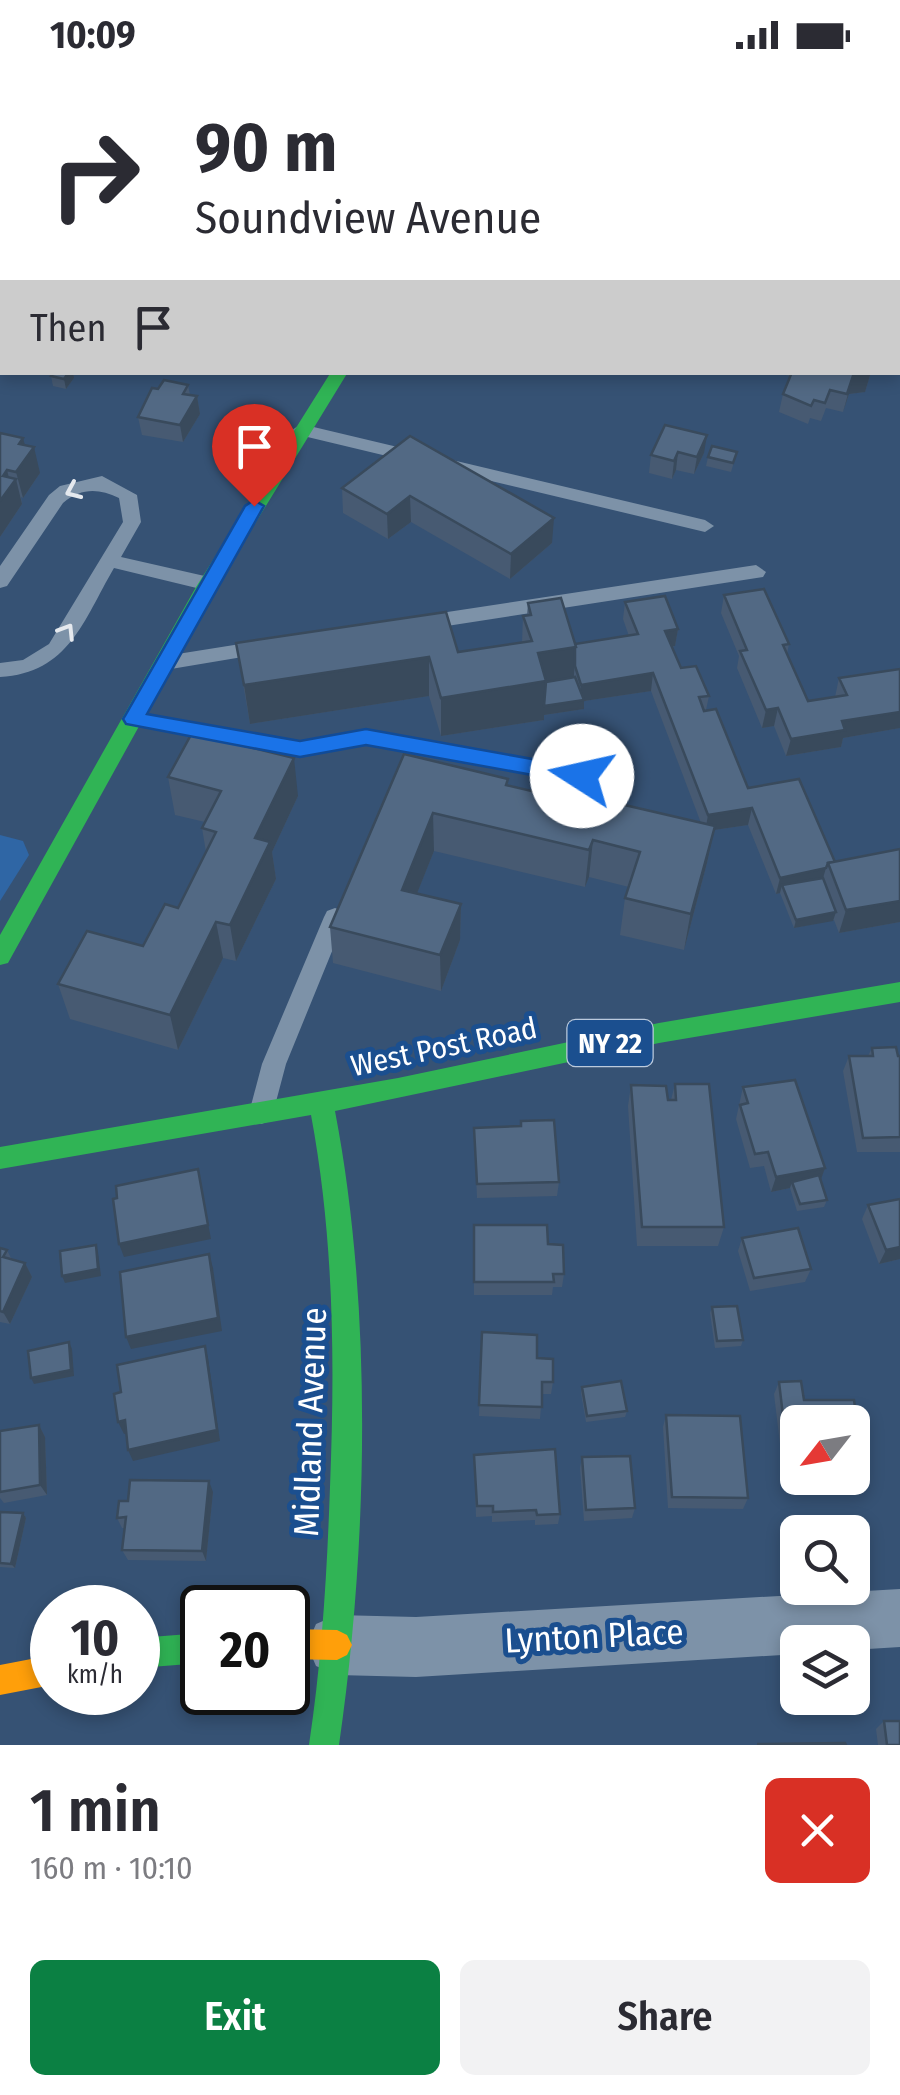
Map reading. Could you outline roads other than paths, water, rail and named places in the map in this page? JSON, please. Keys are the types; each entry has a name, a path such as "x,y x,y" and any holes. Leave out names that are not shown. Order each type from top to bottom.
{"street":[{"path":"0,956 209,584 338,375"},
{"name":"West Post Road","path":"0,1158 322,1102 660,1033 900,992"},
{"name":"Midland Avenue","path":"322,1102 336,1159 348,1250 350,1361 312,1645 324,1745"},
{"name":"Lynton Place","path":"312,1645 416,1647 900,1618"},
{"path":"0,1680 30,1674"}],"lane":[{"path":"301,430 705,526"},
{"path":"0,582 56,500 82,484 102,482 128,496 132,522 56,649 42,661 22,669 0,670"},
{"path":"110,561 209,584"},
{"path":"403,626 756,572"},
{"path":"165,662 286,644"},
{"path":"134,719 300,749 366,737 618,782"},
{"path":"261,1112 274,1064 335,917"}]}
